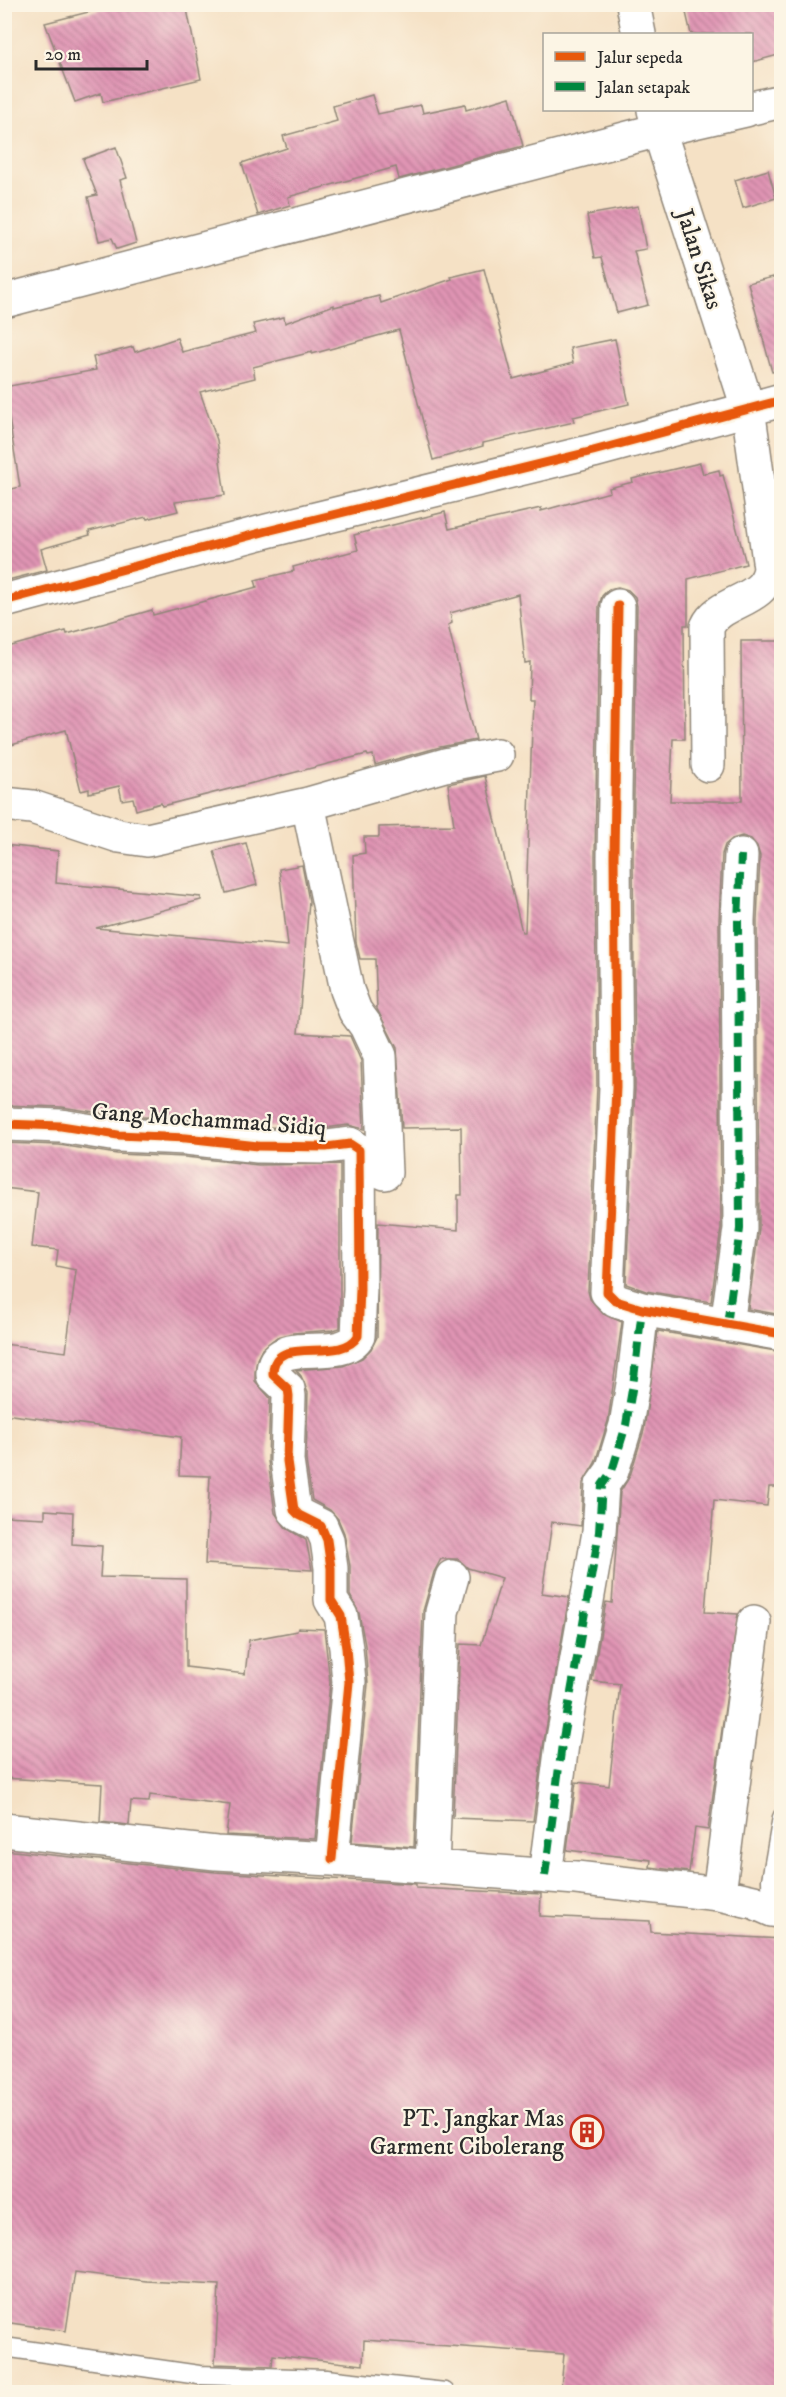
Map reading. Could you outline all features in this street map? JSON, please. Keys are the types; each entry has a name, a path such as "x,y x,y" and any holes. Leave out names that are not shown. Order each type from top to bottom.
{"street":[{"path":"633,4 639,33"},
{"path":"753,108 782,101"},
{"path":"4,301 657,120 737,111"},
{"name":"Jalan Sikas","path":"657,120 748,408 770,568 767,579 750,597 718,613 707,627 708,765"},
{"path":"4,601 267,531 593,451 782,400"},
{"path":"618,606 614,857 616,1087 607,1292 616,1301 642,1309 782,1334"},
{"path":"4,804 32,807 103,831 140,840 308,804 445,765 497,755"},
{"path":"308,804 347,990 355,1011 366,1026 380,1056 385,1173"},
{"path":"727,1325 740,1229 738,981 741,855"},
{"name":"Gang Mochammad Sidiq","path":"4,1124 61,1126 118,1135 186,1138 258,1146 326,1147 350,1144 359,1150 358,1336 355,1342 344,1348 297,1351 281,1355 274,1360 272,1367 273,1376 288,1389 287,1461 294,1510 321,1526 327,1540 332,1568 331,1600 341,1616 346,1648 348,1697 332,1859"},
{"path":"545,1876 562,1744 596,1554 602,1485 612,1471 626,1425 642,1309"},
{"path":"432,1868 442,1612 452,1577"},
{"path":"719,1894 754,1622"},
{"path":"4,1830 216,1852 545,1876 719,1894 754,1902 777,1911"}],"lane":[{"path":"777,1911 771,1880 782,1817"},
{"path":"4,2347 200,2374 326,2379 445,2392"}],"building":[{"path":"120,4 186,4 201,79 103,102 101,93 75,102 45,23"},
{"path":"684,4 782,4 782,54 753,62 753,33 691,33"},
{"path":"372,95 378,114 421,105 423,113 465,104 466,110 510,97 523,146 399,179 396,167 288,197 290,205 258,215 242,163 287,148 283,136 337,121 333,106"},
{"path":"116,147 127,178 120,180 136,243 117,249 112,238 99,241 88,197 97,195 83,159"},
{"path":"768,170 776,198 743,208 735,180"},
{"path":"638,206 646,249 634,251 648,305 617,313 602,257 595,258 587,215"},
{"path":"484,269 513,379 573,363 570,348 615,339 629,404 573,417 574,422 483,443 483,446 433,460 399,330 312,354 312,352 253,367 255,378 200,392 217,440 225,495 175,502 178,511 89,531 90,535 41,549 47,570 4,581 4,491 20,487 4,387 96,370 93,357 133,347 135,352 177,338 182,352 256,333 253,324 284,317 285,323 334,305 334,307 379,296 381,303 452,279 451,277"},
{"path":"782,275 782,371 772,372 748,283"},
{"path":"700,463 703,474 719,470 720,476 723,475 746,564 688,579 688,625 684,625 685,739 673,739 670,801 742,801 741,641 782,641 782,1315 748,1309 759,1229 757,921 760,856 757,846 751,839 742,836 732,839 725,845 722,854 719,921 721,1228 711,1302 646,1291 626,1284 635,1087 633,857 637,606 635,597 628,590 618,587 609,589 602,596 599,606 595,857 597,1087 588,1291 590,1299 603,1314 622,1322 608,1421 595,1463 583,1483 581,1526 552,1522 542,1593 569,1597 544,1741 533,1821 453,1818 460,1644 481,1645 502,1578 468,1568 458,1559 441,1559 434,1572 423,1611 414,1847 352,1842 368,1684 365,1645 359,1613 350,1595 350,1566 344,1533 338,1519 330,1510 312,1500 306,1460 308,1393 296,1370 343,1366 362,1358 371,1349 377,1337 378,1223 458,1230 458,1195 462,1195 461,1127 402,1128 397,1048 377,1009 375,959 360,959 356,942 353,855 365,853 364,837 379,837 379,827 454,825 448,784 485,776 522,932 525,932 533,699 529,699 530,662 525,663 518,594 450,613 452,623 448,625 476,740 440,747 375,765 373,755 368,756 367,754 162,806 161,803 136,810 133,798 122,800 119,786 89,793 89,789 81,791 66,730 4,747 4,648 66,631 67,634 152,610 153,615 257,587 255,580 294,571 293,567 358,550 354,535 369,531 445,512 449,529 541,508 541,511 610,492 609,488 633,482 632,479"},
{"path":"246,843 257,885 226,893 214,851"},
{"path":"4,845 58,851 56,883 201,897 201,900 96,928 288,946 279,869 302,865 309,901 298,1033 350,1036 361,1061 364,1129 348,1125 325,1128 259,1127 188,1119 120,1116 62,1107 4,1105"},
{"path":"4,1143 59,1145 117,1154 185,1157 258,1165 340,1164 340,1328 277,1337 262,1349 257,1359 255,1372 255,1381 270,1398 268,1461 275,1513 286,1528 306,1540 312,1570 205,1564 210,1476 179,1475 181,1437 4,1414 4,1344 66,1352 76,1270 56,1266 58,1250 32,1247 38,1192 4,1188"},
{"path":"658,1331 782,1352 782,1424 778,1487 769,1487 767,1506 714,1500 705,1612 738,1614 708,1830 695,1828 689,1872 650,1867 651,1860 567,1850 576,1782 609,1786 620,1684 592,1681 606,1602 612,1603 620,1492 630,1476 644,1430"},
{"path":"45,1510 73,1512 72,1544 102,1546 100,1577 186,1579 186,1667 245,1674 249,1640 297,1631 298,1628 324,1629 330,1682 315,1839 226,1835 230,1805 150,1795 149,1802 131,1801 129,1825 100,1822 102,1784 4,1778 4,1516 45,1518"},
{"path":"4,1850 215,1872 416,1884 416,1888 541,1894 540,1916 650,1921 651,1932 782,1939 782,2392 603,2392 561,2388 564,2354 364,2340 363,2365 273,2355 272,2366 215,2364 219,2285 146,2281 75,2272 66,2331 4,2322"},
{"path":"214,2387 271,2389 271,2392 214,2392"}],"marked path":[{"path":"727,1325 740,1229 738,921 741,855"},
{"path":"545,1876 562,1744 599,1532 602,1485 612,1471 626,1425 642,1309"}],"cycle path":[{"path":"4,601 267,531 593,451 782,400"},
{"path":"618,606 614,857 616,1087 607,1292 616,1301 642,1309 782,1334"},
{"path":"4,1124 61,1126 118,1135 186,1138 258,1146 326,1147 350,1144 359,1150 358,1336 349,1344 337,1349 294,1351 283,1355 275,1362 273,1375 288,1389 287,1461 294,1510 321,1526 327,1540 331,1568 331,1600 341,1616 346,1648 349,1682 332,1859"}],"place":[{"name":"PT. Jangkar Mas Garment Cibolerang","path":"587,2132"}]}
